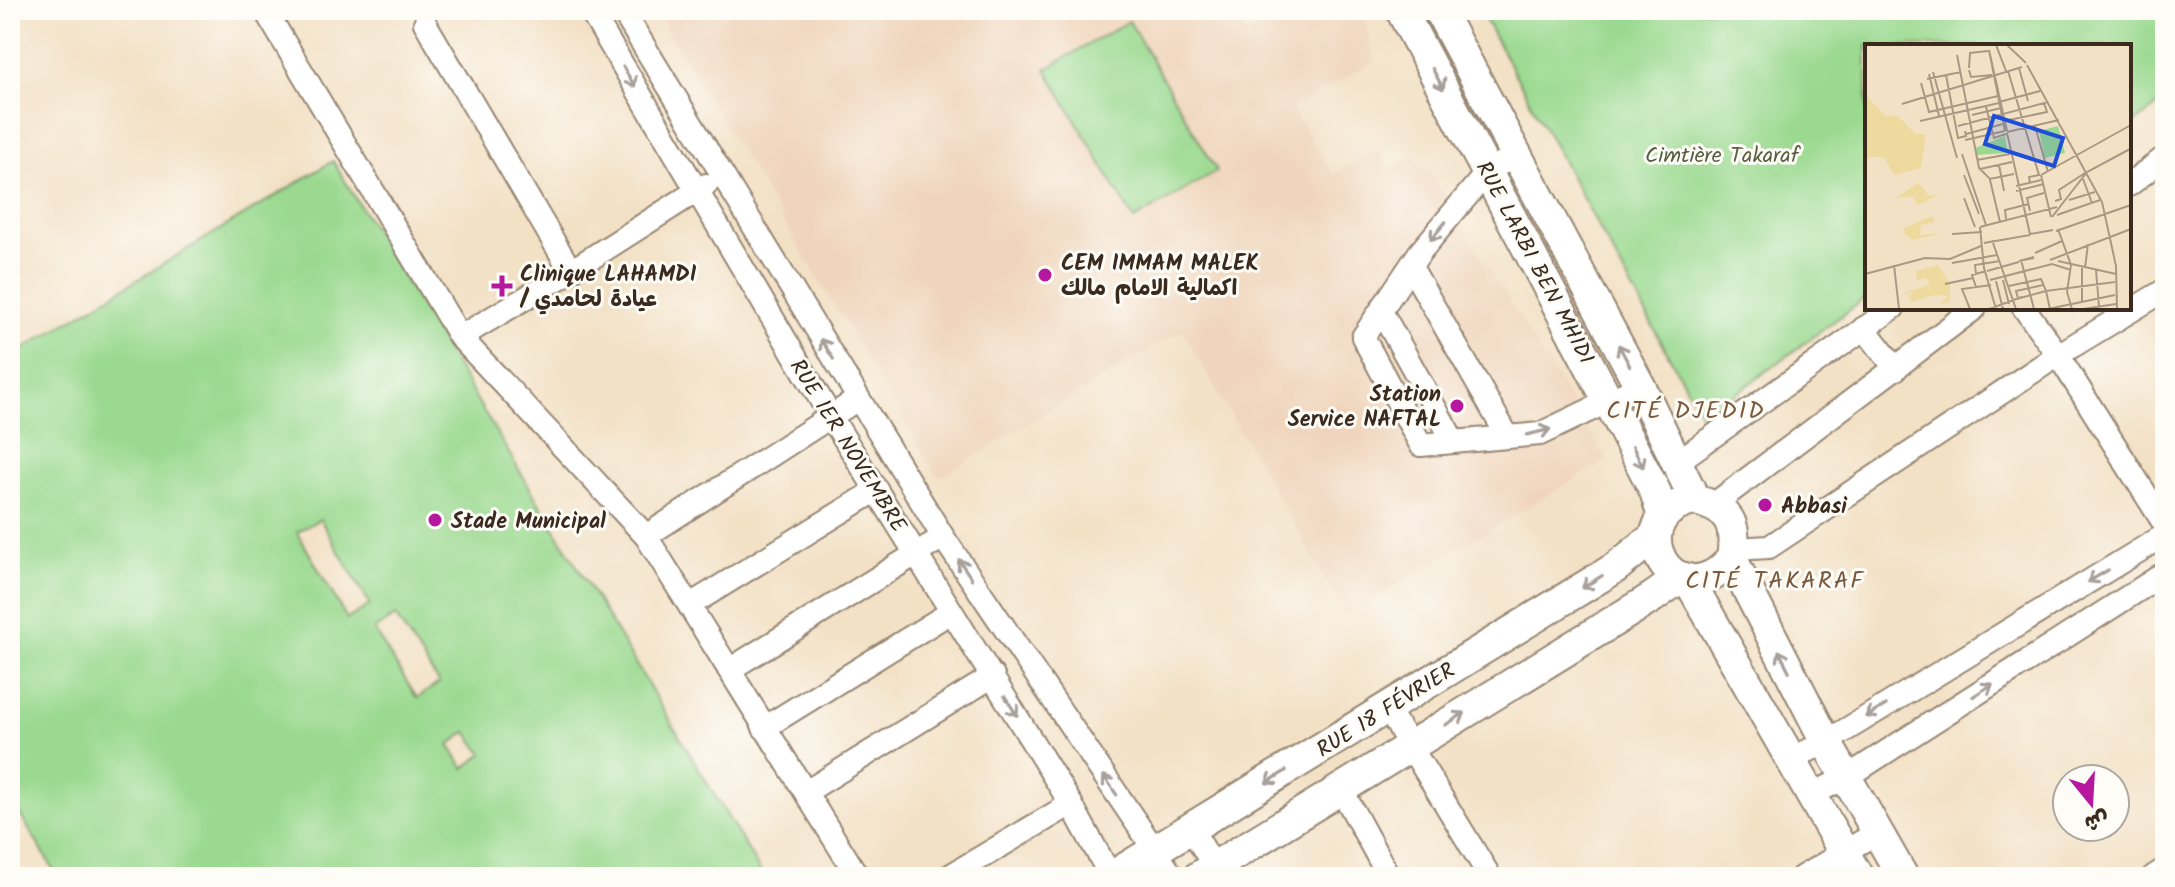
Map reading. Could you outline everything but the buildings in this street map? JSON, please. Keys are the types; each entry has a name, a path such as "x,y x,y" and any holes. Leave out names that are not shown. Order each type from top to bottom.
{"street":[{"path":"265,10 460,337 646,536 858,877"},
{"name":"RUE 1ER NOVEMBRE","path":"590,10 695,192 1071,804 1111,877"},
{"name":"RUE 1ER NOVEMBRE","path":"622,10 943,537 1173,877"},
{"name":"RUE LARBI BEN MHIDI","path":"1401,10 1655,491 1659,526"},
{"name":"RUE LARBI BEN MHIDI","path":"1439,10 1518,154 1677,462 1704,502"},
{"path":"425,23 571,271"},
{"path":"1518,154 1488,171 1411,267 1363,337 1421,445 1540,434 1640,386"},
{"path":"2131,183 2165,157"},
{"path":"460,337 721,176"},
{"path":"1411,267 1508,437"},
{"path":"763,304 788,287"},
{"path":"1684,578 1712,576 1733,554 1769,547 2058,355 2165,290"},
{"path":"1677,462 1890,310"},
{"path":"1851,864 1789,760 1730,650 1684,578 1664,565 1655,547 1659,526 1672,508 1704,502 1896,369 1972,310"},
{"path":"2025,310 2058,355 2165,525"},
{"path":"1864,328 1896,369"},
{"path":"646,536 858,399"},
{"path":"690,605 877,490"},
{"path":"1704,502 1729,520 1734,530 1733,554 1826,742 1903,877"},
{"name":"RUE 18 FÉVRIER","path":"1111,877 1615,568 1659,526"},
{"path":"1789,760 1826,742 2165,535"},
{"path":"729,670 943,537"},
{"path":"1811,795 1847,777 2165,573"},
{"name":"RUE 18 FÉVRIER","path":"1210,874 1341,789 1684,578"},
{"path":"764,728 951,612"},
{"path":"806,792 993,676"},
{"path":"1387,708 1490,877"},
{"path":"1341,789 1389,877"},
{"path":"948,877 1071,804"},
{"path":"1192,829 1210,874"},
{"path":"1802,877 1851,864 1878,832"},
{"path":"2153,877 2165,869"}],"shaded area":[{"name":"CEM IMMAM MALEK اكمالية الامام مالك","path":"655,10 1234,10 1247,35 1295,10 1363,10 1374,61 1292,109 1333,174 1378,150 1389,169 1412,155 1434,180 1607,460 1346,615 1182,330 939,478"}],"green space":[{"name":"Cimtière Takaraf","path":"1480,10 2165,10 2165,100 2131,126 2131,44 1865,44 1865,298 1703,418"},
{"path":"1129,21 1217,171 1134,220 1046,69"},
{"path":"333,161 764,877 58,877 10,798 10,357","holes":["320,519 370,605 347,619 297,532","395,616 439,683 417,698 374,630","467,732 483,754 464,768 449,745"]}],"place":[{"name":"CEM IMMAM MALEK اكمالية الامام مالك","path":"1045,275"},
{"name":"Clinique LAHAMDI / عيادة لحامدي","path":"502,286"},
{"name":"Station Service NAFTAL","path":"1457,406"},
{"name":"Abbasi","path":"1765,505"},
{"name":"Stade Municipal","path":"435,520"}],"district":[{"name":"CITÉ DJEDID","path":"1686,410"},
{"name":"CITÉ TAKARAF","path":"1775,580"}]}
